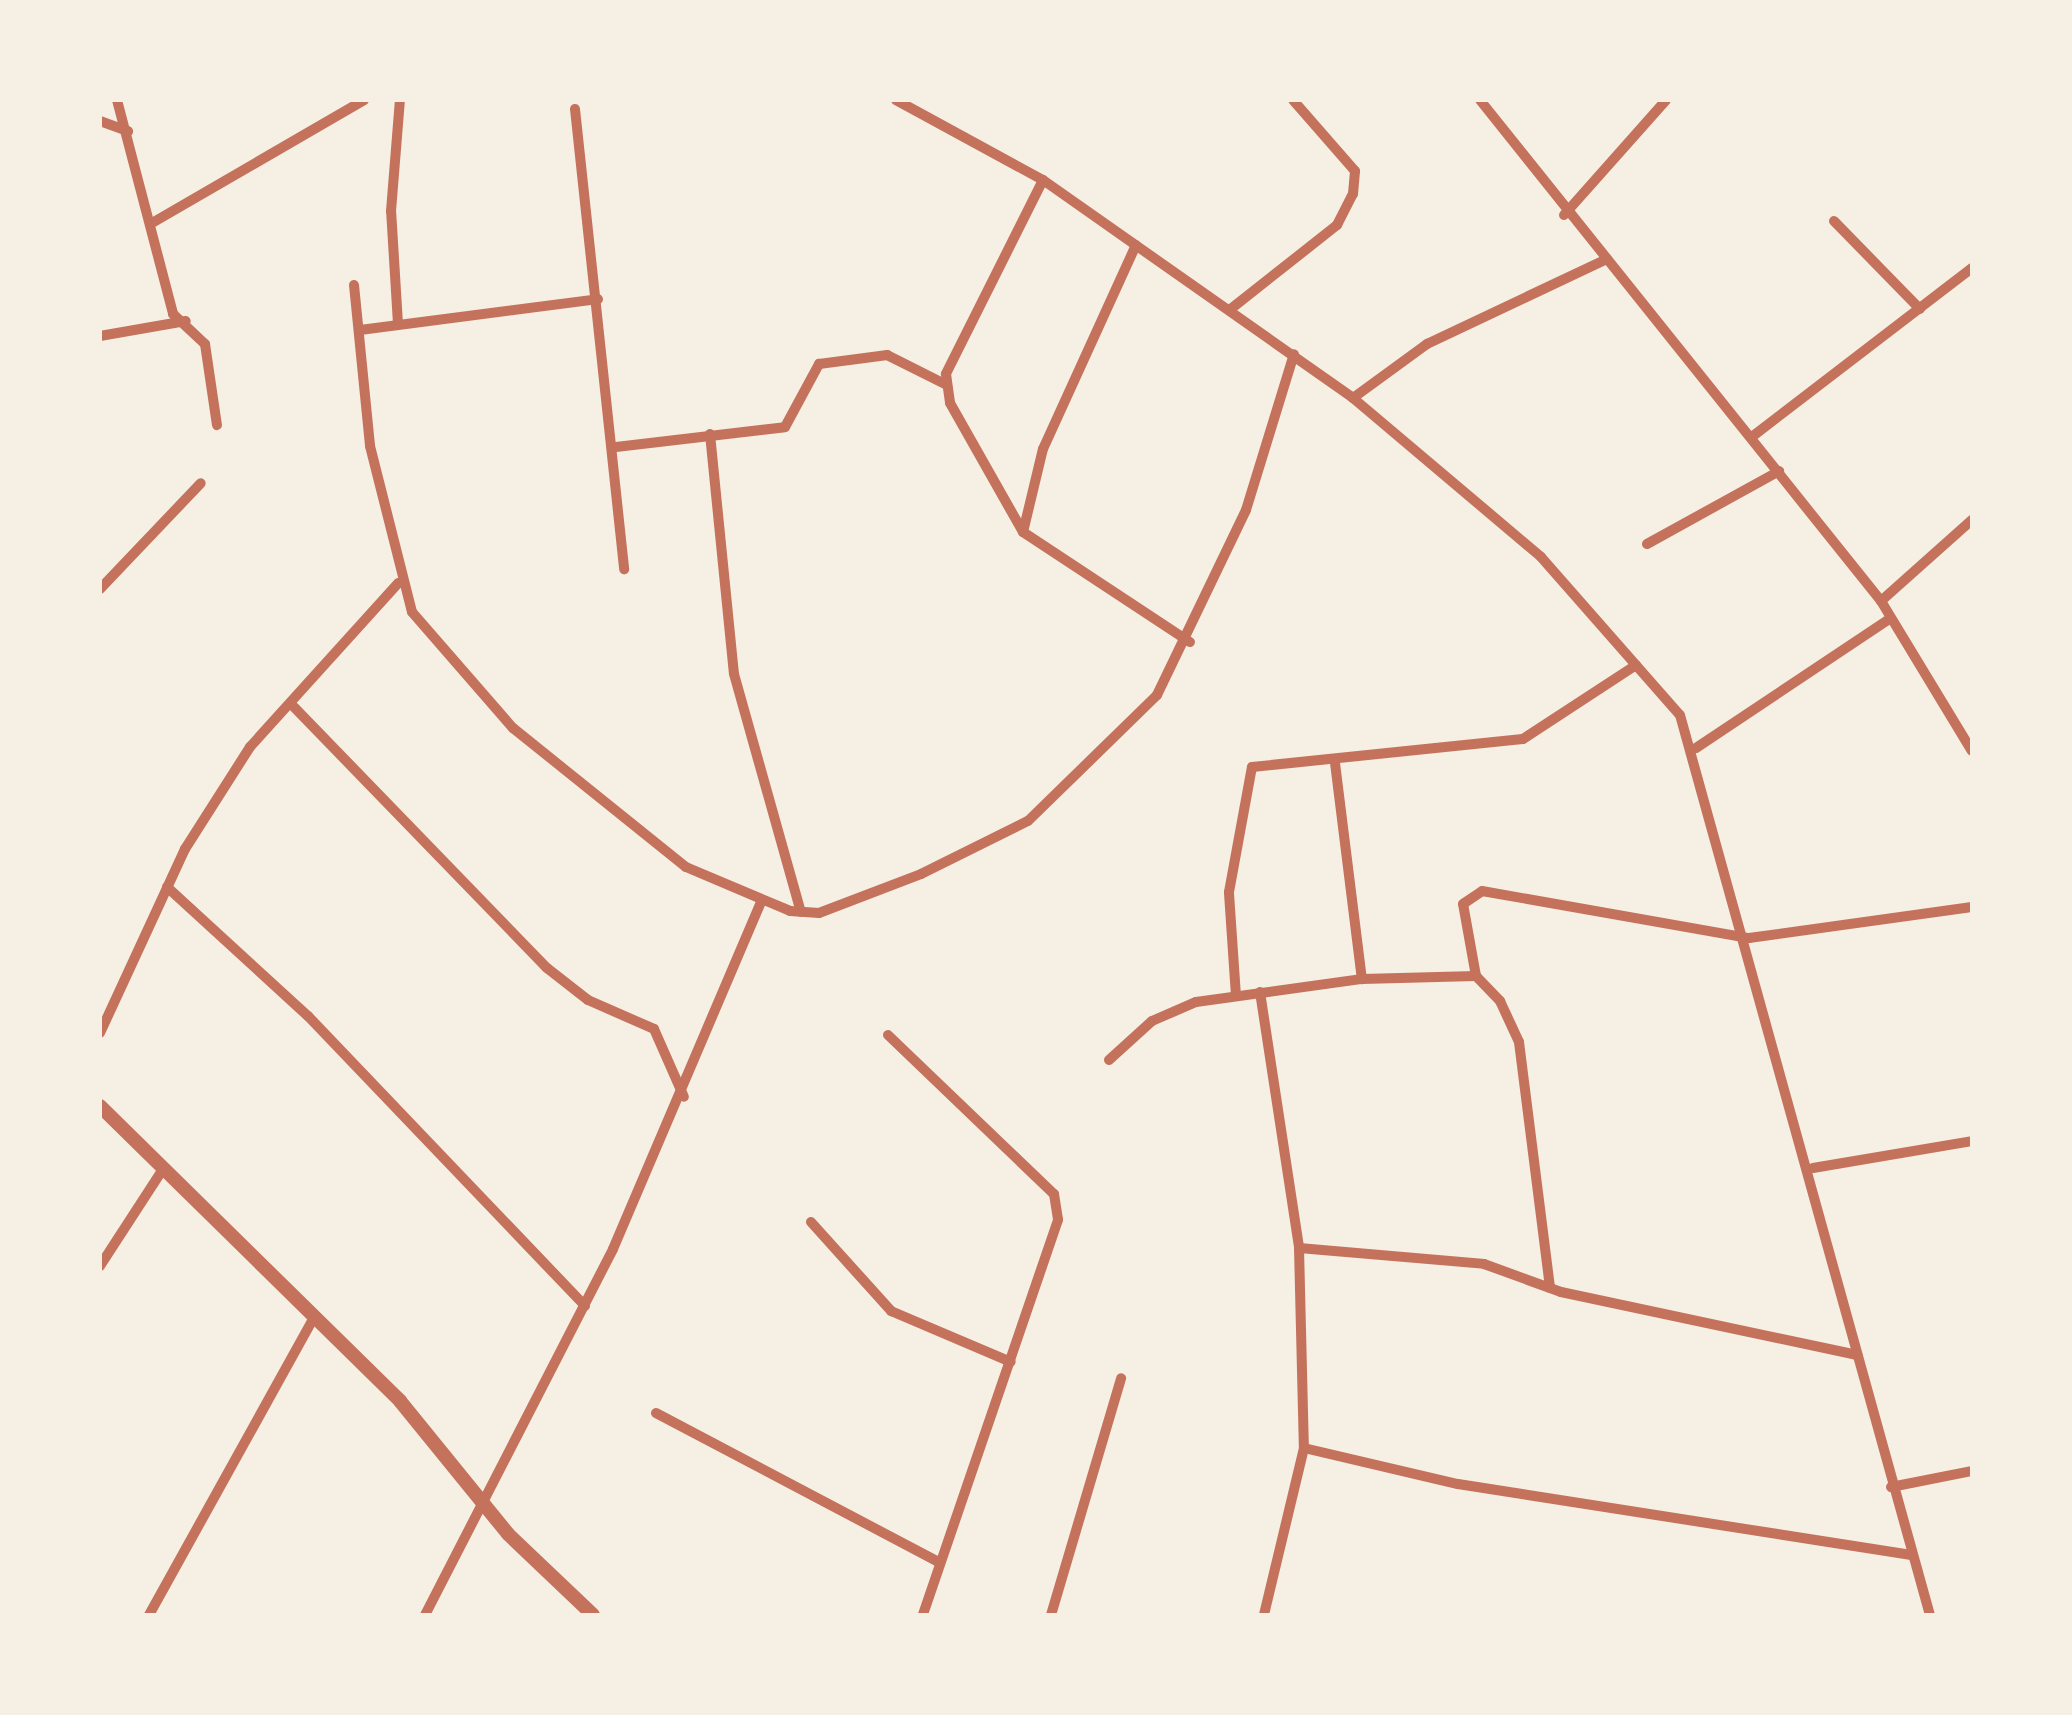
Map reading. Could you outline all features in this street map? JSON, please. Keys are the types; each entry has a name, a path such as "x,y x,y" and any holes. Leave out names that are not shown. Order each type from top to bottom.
{"street":[{"path":"117,100 128,130 173,314 186,321 204,344 216,424"},
{"path":"152,223 364,100"},
{"path":"398,324 391,211 400,100"},
{"path":"896,100 1043,180 1232,308 1354,398 1541,557 1636,666 1696,748 1813,1168 1890,1487 1930,1615"},
{"path":"1232,308 1337,224 1353,194 1356,172 1293,100"},
{"path":"1480,100 1564,215 1606,259 1753,436 1881,601 1972,751"},
{"path":"1564,215 1666,100"},
{"path":"575,109 616,447 624,569"},
{"path":"100,121 128,130"},
{"path":"946,384 1043,180"},
{"path":"1834,221 1920,309"},
{"path":"1023,532 1043,450 1136,244"},
{"path":"1354,398 1427,344 1606,259"},
{"path":"1753,436 1972,268"},
{"path":"354,285 370,446 398,583 513,728 686,867 762,902 801,912 921,874 1028,821 1158,696 1190,642 1246,510 1294,354"},
{"path":"360,330 598,300"},
{"path":"100,336 186,321"},
{"path":"616,447 790,423 819,364 888,355 946,384 1023,532 1190,642"},
{"path":"710,434 734,674 801,912"},
{"path":"1647,544 1779,471"},
{"path":"100,590 201,483"},
{"path":"1881,601 1972,520"},
{"path":"100,1033 168,888 250,747 294,707 398,583"},
{"path":"1696,748 1891,618"},
{"path":"1236,996 1227,929 1246,774 1261,763 1335,763 1523,739 1636,666"},
{"path":"294,707 547,968 588,1000 654,1028 684,1097"},
{"path":"1335,763 1362,979"},
{"path":"168,888 308,1016 585,1306"},
{"path":"1550,1288 1519,1042 1500,1001 1476,976 1463,904 1482,892 1749,938 1902,924 1972,907"},
{"path":"425,1615 479,1498 585,1306 684,1097 762,902"},
{"path":"1110,1060 1152,1021 1236,996 1362,979 1476,976"},
{"path":"1260,992 1300,1248 1304,1448 1264,1615"},
{"path":"888,1035 1054,1194 1056,1243 939,1562 924,1615"},
{"path":"100,1106 316,1316 479,1498 593,1615"},
{"path":"1813,1168 1972,1140"},
{"path":"100,1266 163,1169"},
{"path":"811,1222 892,1311 1010,1362"},
{"path":"1300,1248 1484,1264 1550,1288 1857,1354"},
{"path":"149,1615 316,1316"},
{"path":"1051,1615 1120,1378"},
{"path":"656,1412 939,1562"},
{"path":"1304,1448 1458,1484 1910,1554"},
{"path":"1890,1487 1972,1471"}]}
